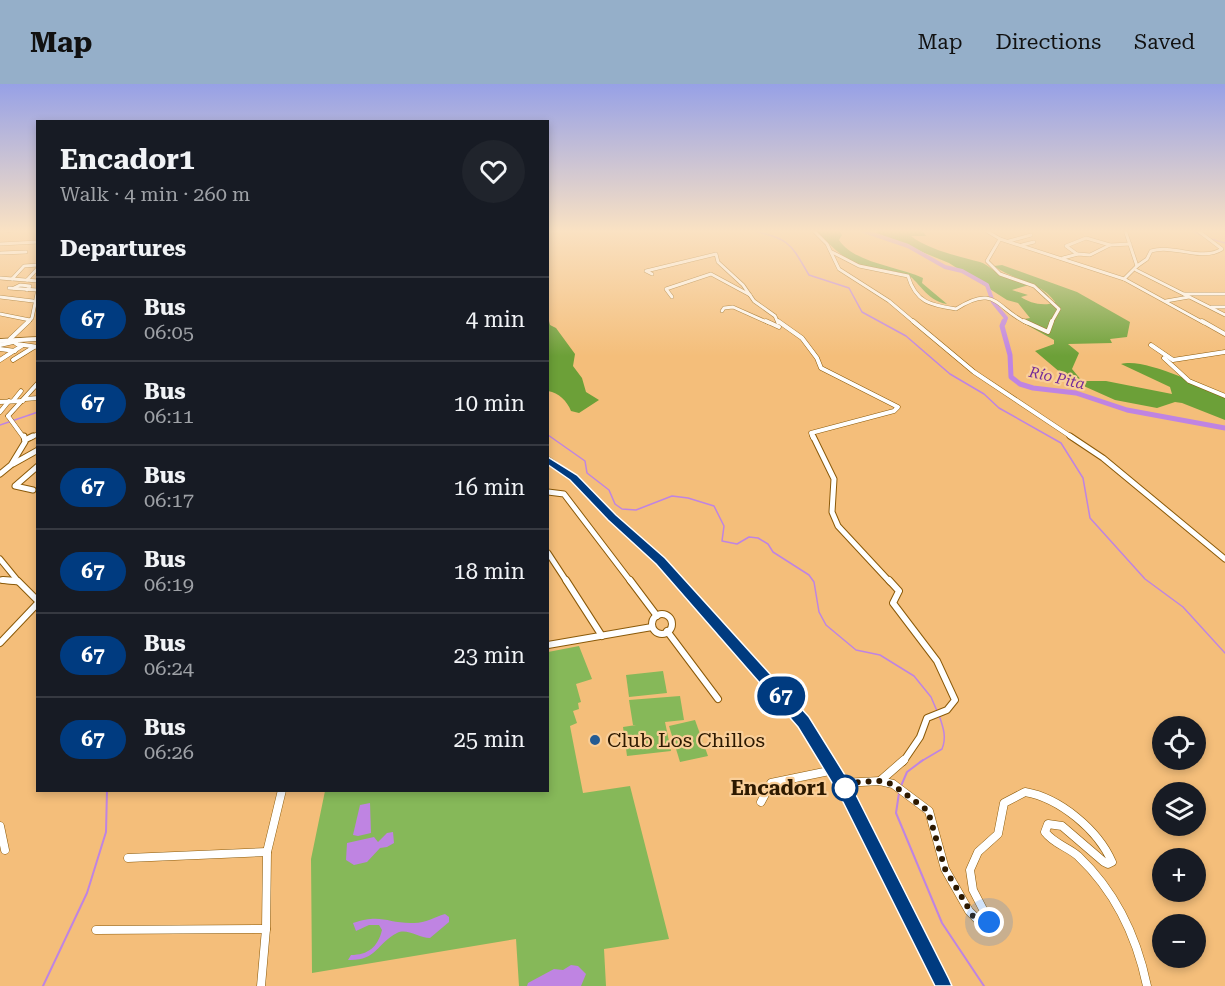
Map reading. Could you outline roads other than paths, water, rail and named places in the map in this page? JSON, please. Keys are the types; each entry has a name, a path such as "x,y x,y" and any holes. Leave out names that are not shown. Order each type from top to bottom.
{"highway":[{"path":"0,345 36,338"}],"street":[{"path":"12,279 18,272"},
{"path":"27,280 33,272"},
{"path":"648,272 652,274"},
{"path":"728,272 757,304 775,316 779,324 802,338 817,358 821,368 898,407 894,411 813,431 811,435 834,478 832,512 837,526 899,591 893,603 944,672 955,700 952,707 927,718 925,730 915,747 892,772 880,781"},
{"path":"843,272 889,301 974,372 1103,458 1225,559"},
{"path":"891,272 907,275 914,293 938,307 957,309 971,299 992,300 1000,302 1014,317 1030,322 1046,332 1060,311 1034,286 998,272"},
{"path":"1100,272 1124,279 1225,334"},
{"path":"1124,279 1132,272"},
{"path":"1143,272 1225,315"},
{"path":"672,297 666,289 711,274 741,292 750,294"},
{"path":"0,278 36,281"},
{"path":"11,289 36,290"},
{"path":"36,293 30,320 13,333 10,339 23,345 36,347"},
{"path":"1182,294 1225,294"},
{"path":"0,297 33,301"},
{"path":"1164,301 1189,297"},
{"path":"722,311 724,308 733,307 774,325 787,327"},
{"path":"1209,307 1225,307"},
{"path":"0,314 30,320"},
{"path":"0,345 15,351"},
{"path":"0,360 23,345"},
{"path":"1151,345 1160,349 1169,365 1189,381 1225,396"},
{"path":"14,360 36,347"},
{"path":"1163,354 1174,360 1225,352"},
{"path":"8,416 36,385"},
{"path":"21,391 0,414 8,416 25,440"},
{"path":"0,402 36,398"},
{"path":"11,465 25,440 36,435"},
{"path":"0,474 36,451"},
{"path":"549,461 574,478 612,518 660,561 804,722 842,783 942,986"},
{"path":"33,490 15,486 36,468"},
{"path":"549,492 564,494 657,616"},
{"path":"549,555 602,636"},
{"path":"0,559 36,600"},
{"path":"0,580 18,581"},
{"path":"0,643 36,604"},
{"path":"549,645 652,627 660,632 667,631 673,626 666,616 657,616 651,620 652,627"},
{"path":"667,631 718,699"},
{"path":"761,802 771,783 834,770"},
{"path":"842,783 880,781 892,784 914,798 928,811 945,869 969,911 982,925 989,922 974,895 969,879 970,865 984,844 998,834 1000,807 1003,802 1025,792 1051,800 1107,851 1112,862 1108,864 1062,826 1048,824 1045,831 1049,838 1079,857 1118,908 1139,953 1148,986"},
{"path":"261,986 266,928 267,852 282,792"},
{"path":"0,826 5,850"},
{"path":"128,858 267,852"},
{"path":"96,930 266,928"}],"waterway":[{"path":"807,272 809,275 849,288 862,312 906,336 950,374 984,394 999,408 1061,443 1083,478 1090,518 1145,579 1183,607 1225,653"},
{"name":"Río Pita","path":"964,272 987,285 993,302 1006,318 1004,323"},
{"name":"Río Pita","path":"1004,321 1002,326 1010,355 1011,377 1020,384 1033,388 1076,393 1127,410 1225,428"},
{"path":"0,425 36,413"},
{"path":"549,436 585,461 587,473 609,490 615,504 622,509 636,510 672,496 688,498 714,506 724,526 722,541 737,544 749,537 758,538 768,544 773,552 809,575 814,582 819,612 826,625 856,650 880,655 914,676 931,697 937,711"},
{"path":"922,761 942,749 944,736 939,715"},
{"path":"901,786 907,772 922,761"},
{"path":"43,986 87,893 106,832 107,792"},
{"path":"899,793 896,813 942,923 984,986"}],"place":[{"name":"Club Los Chillos","path":"595,740"},
{"name":"Encador1","path":"845,788"}]}
